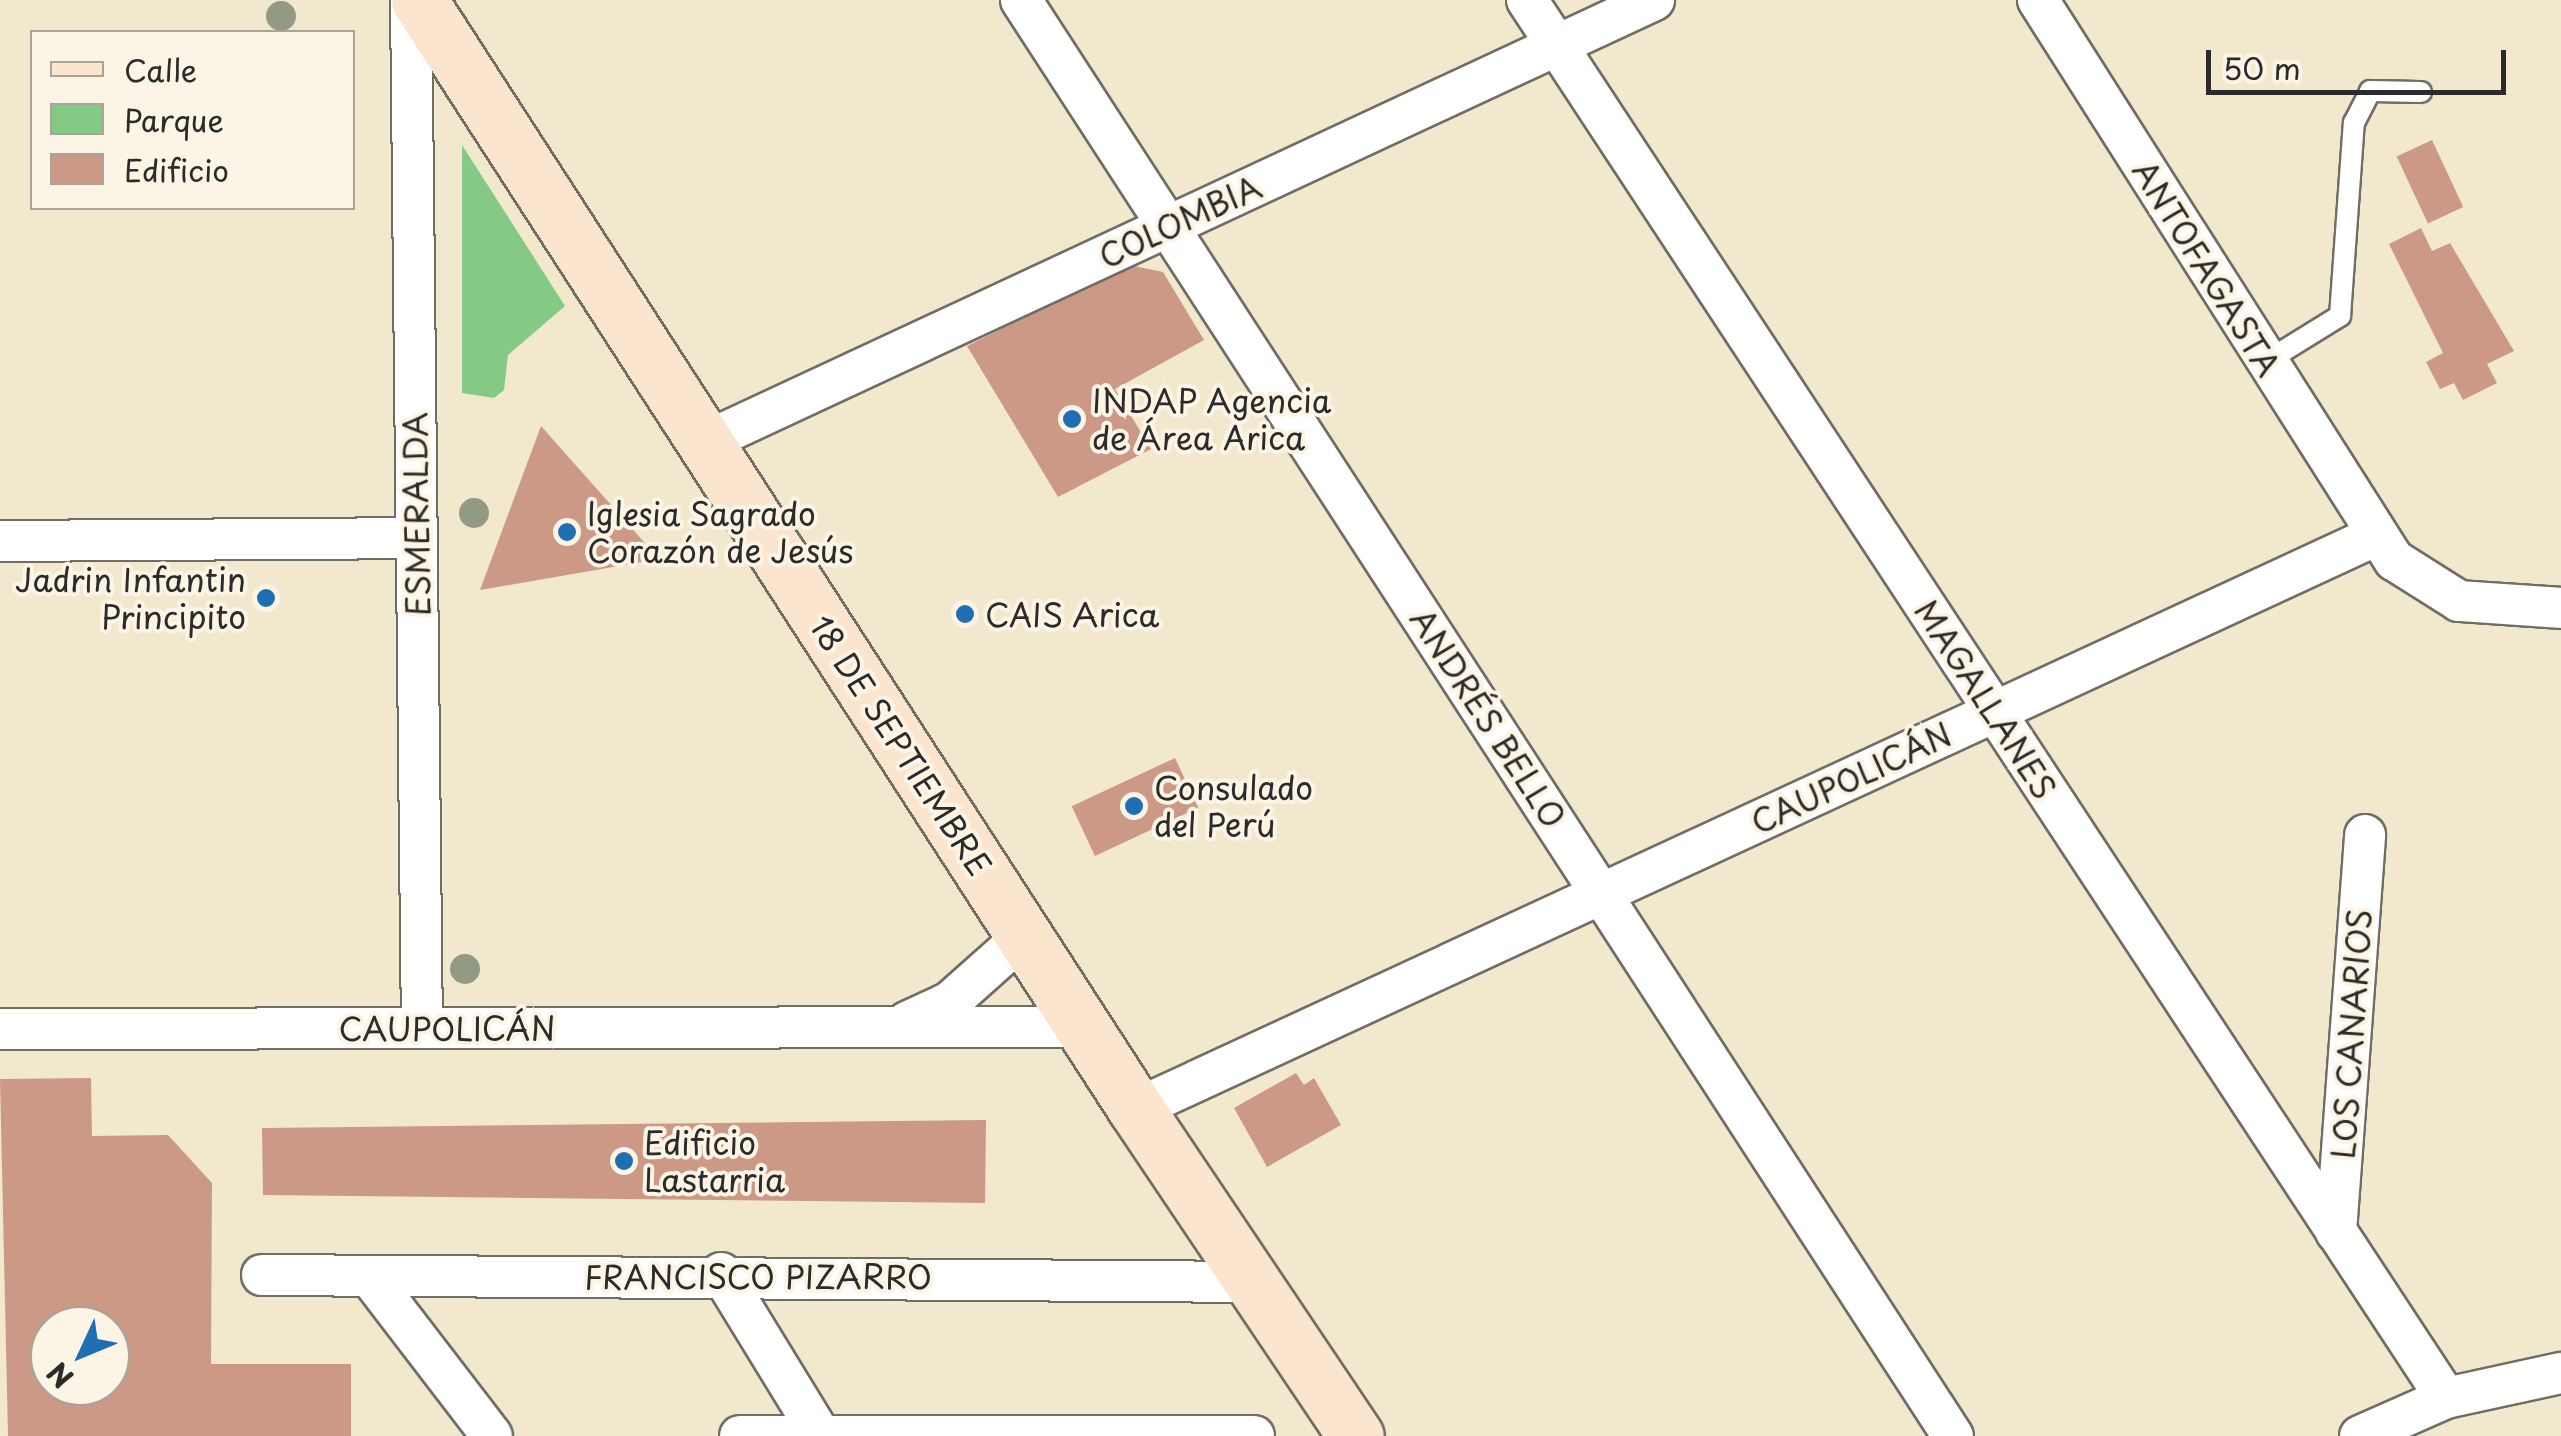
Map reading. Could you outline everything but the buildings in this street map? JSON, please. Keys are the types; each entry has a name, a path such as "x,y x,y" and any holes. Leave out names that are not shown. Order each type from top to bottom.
{"main road":[{"name":"18 DE SEPTIEMBRE","path":"419,0 1082,1027 1356,1436"}],"street":[{"name":"ESMERALDA","path":"411,0 422,1028"},
{"name":"ANDRÉS BELLO","path":"1021,0 1953,1436"},
{"name":"MAGALLANES","path":"1527,0 2446,1398"},
{"name":"COLOMBIA","path":"705,442 1654,0"},
{"name":"ANTOFAGASTA","path":"2038,0 2377,536"},
{"path":"2377,536 2415,577 2460,601 2561,608"},
{"name":"CAUPOLICÁN","path":"1136,1109 2377,536"},
{"path":"0,541 416,538"},
{"name":"LOS CANARIOS","path":"2336,1232 2366,836"},
{"name":"CAUPOLICÁN","path":"894,1026 950,1002 1024,936"},
{"name":"CAUPOLICÁN","path":"0,1029 1082,1027"},
{"path":"721,1273 818,1431"},
{"name":"FRANCISCO PIZARRO","path":"262,1275 721,1273 1254,1282"},
{"path":"370,1277 492,1436"},
{"path":"2360,1436 2446,1398 2561,1372"},
{"path":"740,1436 818,1431 1254,1436"}],"lane":[{"path":"2267,361 2340,316 2354,124 2370,91 2421,92"}],"green space":[{"path":"462,145 565,306 508,355 504,390 494,398 462,393"}],"place":[{"name":"INDAP Agencia de Área Arica","path":"1072,419"},
{"name":"Iglesia Sagrado Corazón de Jesús","path":"567,532"},
{"name":"Jadrin Infantin Principito","path":"266,598"},
{"name":"CAIS Arica","path":"965,614"},
{"name":"Consulado del Perú","path":"1134,806"},
{"name":"Edificio Lastarria","path":"624,1161"}]}
